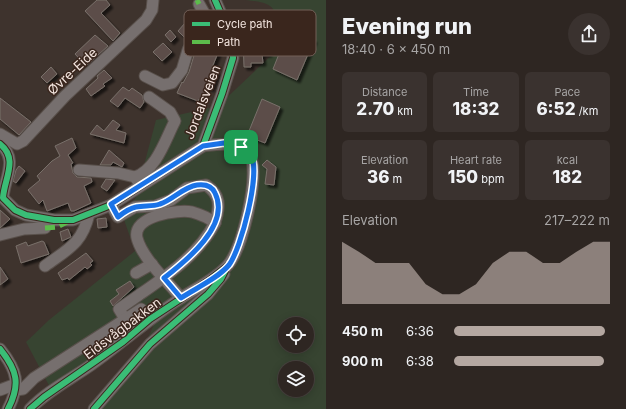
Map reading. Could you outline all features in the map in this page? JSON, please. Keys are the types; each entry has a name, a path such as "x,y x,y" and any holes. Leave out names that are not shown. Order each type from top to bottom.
{"street":[{"name":"Øvre-Eide","path":"0,134 17,144 24,141 65,96 146,20 152,10 153,0"},
{"name":"Jordalsveien","path":"215,0 219,10"},
{"path":"200,4 203,10"},
{"path":"145,76 163,85 172,84 182,70 186,56"},
{"name":"Jordalsveien","path":"0,144 10,157 10,167 3,198 15,210 26,215 54,220 73,220 89,214 111,204 138,182 203,146 222,94 233,56"},
{"name":"Jordalsveien","path":"138,182 152,165 175,121 170,112 149,97"},
{"name":"Eidsvågbakken","path":"30,409 44,397 90,366 181,298 211,279 228,266 236,254 252,194 254,170 251,155 241,147 224,143 203,146"},
{"path":"79,170 118,173 138,182"},
{"path":"111,204 118,217 135,207 155,206 171,200 187,188 206,185 214,190 218,198 218,211 215,223 207,237 184,262 164,278 119,309 124,319"},
{"path":"181,298 142,250 136,237 138,229 146,222 159,215 180,212 192,212 215,223"},
{"path":"45,266 78,241 86,226 89,214"},
{"path":"0,235 24,229 45,228"},
{"path":"136,273 152,264"},
{"path":"94,409 150,344 208,294 221,279 228,266"},
{"path":"0,390 16,387 23,389 34,378 141,309"},
{"path":"0,349 12,364 16,387 8,409"}],"green space":[{"path":"245,0 326,0 326,409 97,409 136,358 152,330 161,300 137,323 53,393 26,342 49,320 135,251 122,214 135,199 156,120 218,106 271,56 316,56 316,10 274,10 268,5"}],"building":[{"path":"97,0 106,0 110,5 101,13 120,33 113,41 85,11"},
{"path":"184,24 184,37 178,31"},
{"path":"170,30 176,37 171,42 165,35"},
{"path":"95,35 108,46 86,66 75,54"},
{"path":"163,43 172,52 162,61 153,52"},
{"path":"194,56 217,56 211,70 217,72 211,89 207,87 202,100 199,99 198,101 177,93 189,72"},
{"path":"244,56 262,56 263,63 251,63 251,67 244,67"},
{"path":"278,56 307,56 297,80 273,69"},
{"path":"51,67 57,74 47,83 41,77"},
{"path":"104,70 112,78 103,84 105,86 91,96 86,89"},
{"path":"123,87 129,91 132,88 142,95 144,102 140,108 125,98 118,107 110,101"},
{"path":"0,98 31,122 19,135 0,119"},
{"path":"262,99 280,107 265,143 247,136"},
{"path":"113,120 120,125 116,130 126,133 124,143 90,134 97,125 104,131"},
{"path":"72,138 76,148 68,155 73,163 71,164 73,173 77,177 91,178 92,182 84,186 91,203 74,211 71,211 68,203 47,211 43,200 39,204 28,190 40,180 37,176 52,161 60,156 55,146"},
{"path":"109,150 124,163 122,167 113,162 111,165 100,165"},
{"path":"267,160 276,167 274,185 265,184 267,169 262,165"},
{"path":"19,166 25,171 16,183 13,181 16,170"},
{"path":"106,179 115,180 107,191 101,187"},
{"path":"0,210 10,219 0,228"},
{"path":"106,218 107,227 98,228 97,219"},
{"path":"68,229 71,237 62,241 60,232"},
{"path":"42,241 44,242 49,254 21,263 16,246 26,242 28,246"},
{"path":"86,253 93,261 90,263 92,265 87,269 85,267 69,280 68,278 62,280 58,273"},
{"path":"0,267 8,279 0,285"},
{"path":"130,281 134,287 113,306 110,301 119,294 116,290"}],"marked path":[{"path":"197,0 199,4"},
{"path":"45,228 57,227 67,222"}],"cycle path":[{"path":"215,0 219,10"},
{"path":"0,144 6,150 10,163 3,198 15,210 26,215 54,220 73,220 111,205 203,146 222,94 233,56"},
{"path":"30,409 44,397 123,342 150,319 228,266"},
{"path":"94,409 150,344 208,294 221,279 225,271"},
{"path":"0,349 10,364 16,385 15,392 8,409"}],"route":[{"path":"224,143 241,147 251,155 254,170 252,194 236,254 228,266 181,298 164,278 184,262 207,237 215,223 218,211 218,198 214,190 206,185 196,185 187,188 171,200 155,206 135,207 118,217 111,204 141,187 203,146 224,143"}]}
